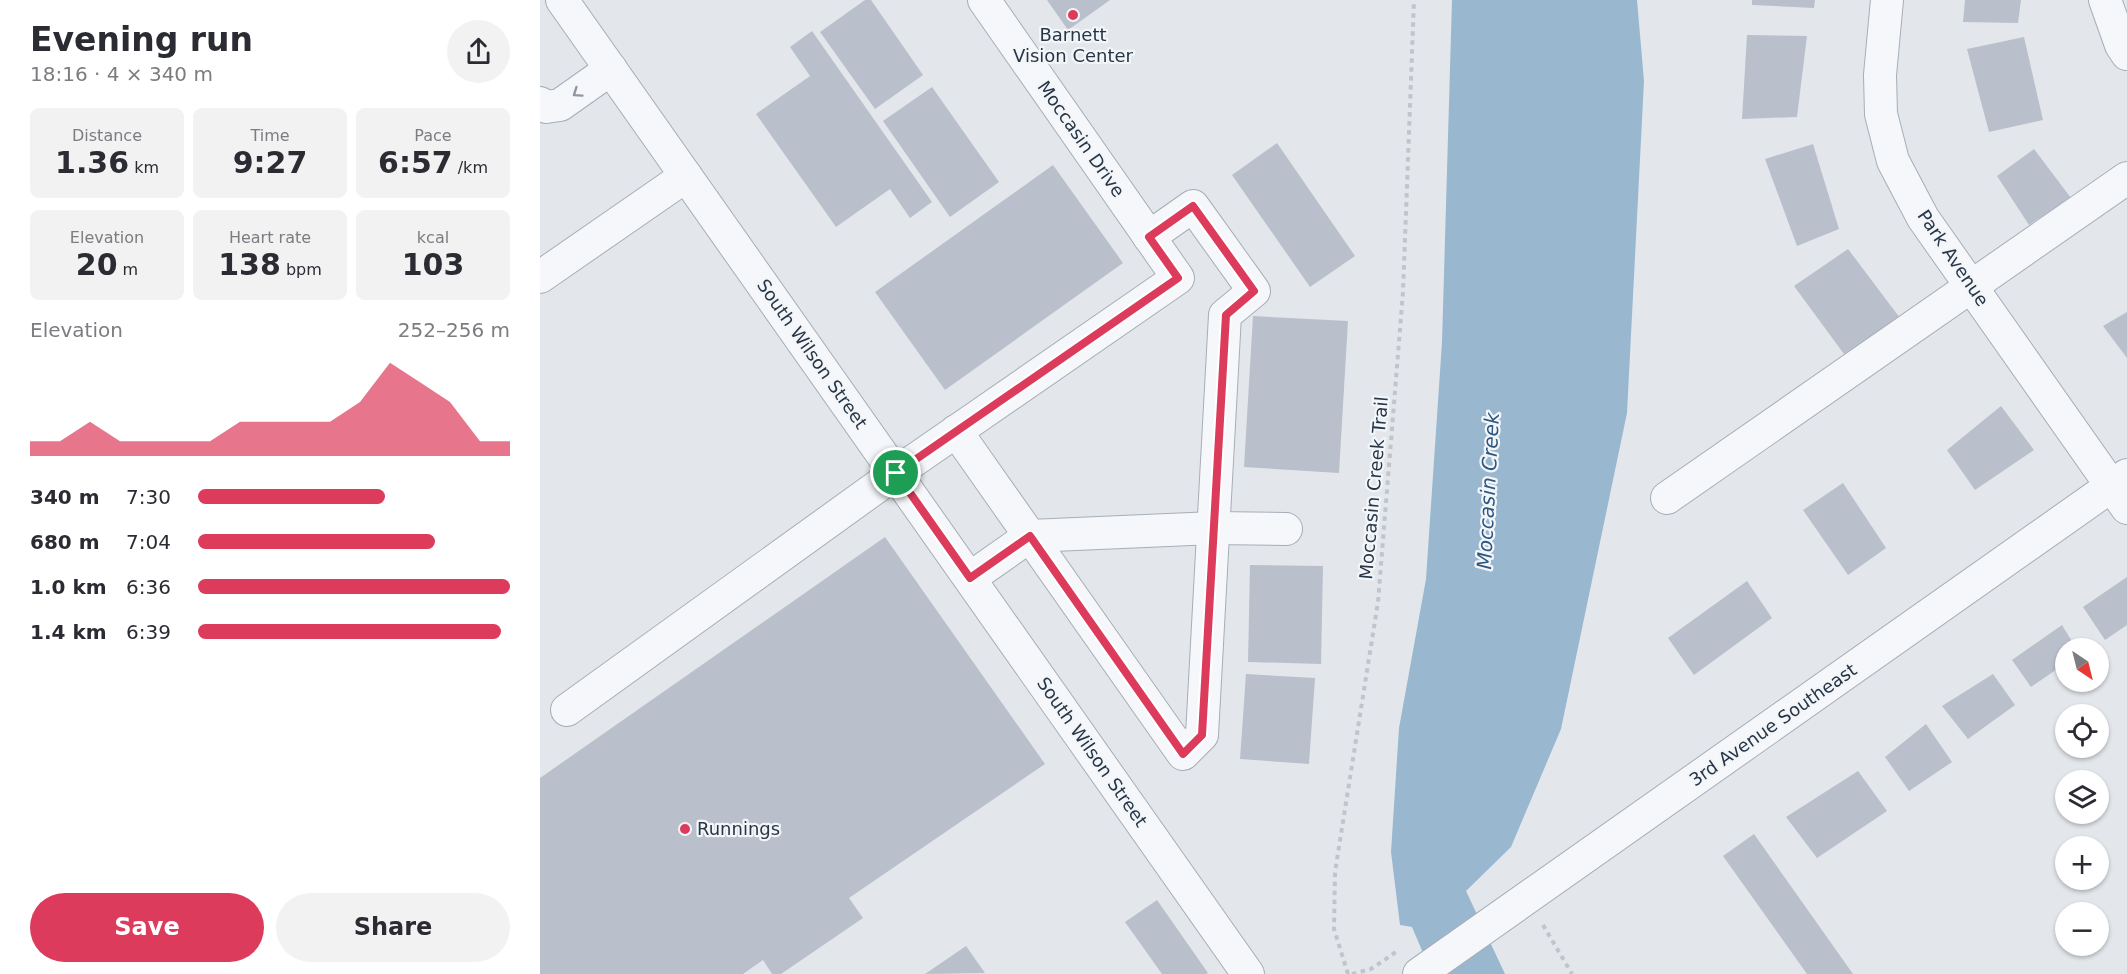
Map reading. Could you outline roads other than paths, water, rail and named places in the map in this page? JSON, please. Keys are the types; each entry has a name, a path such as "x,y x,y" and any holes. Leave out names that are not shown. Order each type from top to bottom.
{"street":[{"name":"South Wilson Street","path":"562,0 1248,974"},
{"name":"Moccasin Drive","path":"956,432 1178,278 984,0"},
{"name":"Park Avenue","path":"1887,0 1880,75 1881,114 1893,161 1923,218 2122,490"},
{"path":"2105,0 2121,45 2127,54"},
{"path":"540,103 546,107 560,105 611,69"},
{"path":"541,276 686,176"},
{"path":"1667,498 2127,178"},
{"path":"567,710 956,432 1183,754 1202,735 1226,315 1254,291 1193,206 1149,237"},
{"name":"3rd Avenue Southeast","path":"1419,974 2122,490"},
{"path":"970,578 1030,536 1214,528 1286,529"}],"water":[{"name":"Moccasin Creek","path":"1452,0 1637,0 1644,81 1627,413 1561,729 1511,847 1466,891 1505,974 1432,974 1412,927 1400,925 1391,852 1399,728 1426,579 1442,342"}],"place":[{"name":"Barnett Vision Center","path":"1073,15"},
{"name":"Runnings","path":"685,829"}]}
